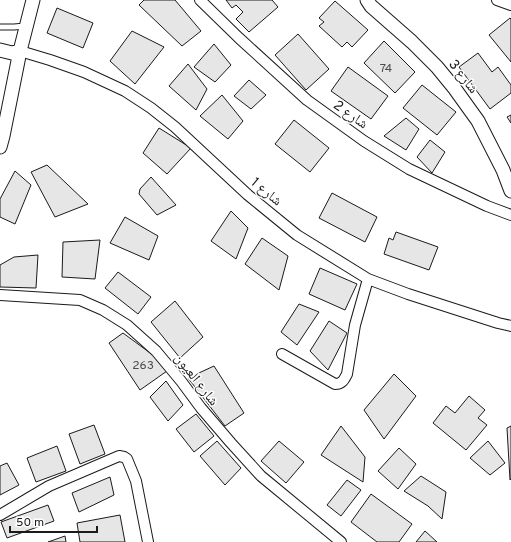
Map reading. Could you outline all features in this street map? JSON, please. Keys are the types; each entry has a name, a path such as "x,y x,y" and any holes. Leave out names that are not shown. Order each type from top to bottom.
{"street":[{"path":"1,140 33,0"},
{"name":"شارع 2","path":"200,0 307,100 364,141 409,169 487,206 511,215"},
{"name":"شارع 3","path":"367,0 371,6 412,42 437,67 455,89 478,120 503,170 511,191"},
{"path":"497,0 511,5"},
{"path":"0,50 12,53 20,52"},
{"name":"شارع 1","path":"20,52 50,60 84,72 125,91 152,108 186,137 248,195 297,235 368,279 408,294 511,326"},
{"path":"282,354 335,384 341,383 347,374 355,325 368,279"},
{"name":"شارع العيون","path":"0,295 80,300 103,310 127,325 156,351 182,381 201,408 261,476 341,542"},
{"path":"0,515 49,486 119,456 127,459 136,481 148,542"}],"lane":[{"path":"0,27 14,28 26,26"}],"building":[{"path":"144,0 175,0 201,31 182,46 139,5"},
{"path":"226,0 272,0 278,7 249,32 236,19 243,12 236,5 232,8"},
{"path":"335,1 368,30 352,47 347,42 342,47 319,26 324,22 319,18"},
{"path":"57,8 93,23 83,48 47,33"},
{"path":"510,18 511,19 511,62 489,35"},
{"path":"132,31 164,47 135,84 110,61"},
{"path":"298,34 329,69 306,90 275,55"},
{"path":"384,41 415,72 395,93 364,63"},
{"path":"214,44 231,65 215,82 194,67"},
{"path":"478,53 492,72 498,67 511,85 511,93 490,109 459,67"},
{"path":"188,64 207,89 196,110 169,86"},
{"path":"348,67 388,96 371,119 331,91"},
{"path":"249,80 266,95 251,109 234,96"},
{"path":"422,85 456,112 437,135 403,108"},
{"path":"222,95 243,121 228,139 200,116"},
{"path":"511,115 511,123 507,117"},
{"path":"406,118 419,129 406,150 384,136"},
{"path":"294,120 329,148 310,172 275,144"},
{"path":"159,128 191,148 167,174 143,153"},
{"path":"430,140 445,152 432,173 417,157"},
{"path":"47,165 88,204 55,217 31,172"},
{"path":"15,171 31,185 15,224 0,217 0,199"},
{"path":"151,177 176,205 157,215 139,194 140,189"},
{"path":"332,193 377,217 365,242 319,218"},
{"path":"231,211 248,228 236,259 211,241"},
{"path":"125,217 158,236 149,260 110,243"},
{"path":"396,232 438,247 429,270 384,254 389,238 393,240"},
{"path":"262,238 288,256 279,290 245,264"},
{"path":"100,240 95,279 62,277 63,242"},
{"path":"38,255 36,288 0,287 0,265 14,257"},
{"path":"320,268 357,284 345,310 309,294"},
{"path":"118,272 151,297 138,314 105,288"},
{"path":"175,301 203,337 180,358 151,322"},
{"path":"299,304 319,312 297,345 281,332"},
{"path":"329,321 347,333 328,370 310,351"},
{"path":"123,333 157,358 167,371 140,390 109,343"},
{"path":"214,366 244,413 225,426 188,378"},
{"path":"394,374 416,396 384,439 364,410"},
{"path":"166,381 183,405 168,421 150,397"},
{"path":"469,396 485,410 478,418 487,425 466,450 433,423 446,406 455,413"},
{"path":"196,414 214,436 194,452 176,429"},
{"path":"94,425 105,454 80,464 69,434"},
{"path":"341,426 365,457 363,482 321,455"},
{"path":"511,426 511,479 510,480 507,428"},
{"path":"217,441 241,468 225,485 200,456"},
{"path":"279,441 304,462 286,483 261,461"},
{"path":"488,441 505,463 490,475 470,458"},
{"path":"57,446 66,471 36,482 27,458"},
{"path":"399,448 416,464 398,489 378,471"},
{"path":"7,463 19,485 0,495 0,466"},
{"path":"421,476 446,492 442,519 428,506 404,491"},
{"path":"110,477 114,495 79,512 72,493"},
{"path":"347,480 361,490 341,516 327,505"},
{"path":"371,494 412,524 399,542 377,542 351,522"},
{"path":"48,505 54,521 7,538 1,522"},
{"path":"120,515 125,542 80,542 77,523"},
{"path":"425,531 437,542 416,542"},
{"path":"65,536 66,542 48,542"}]}
